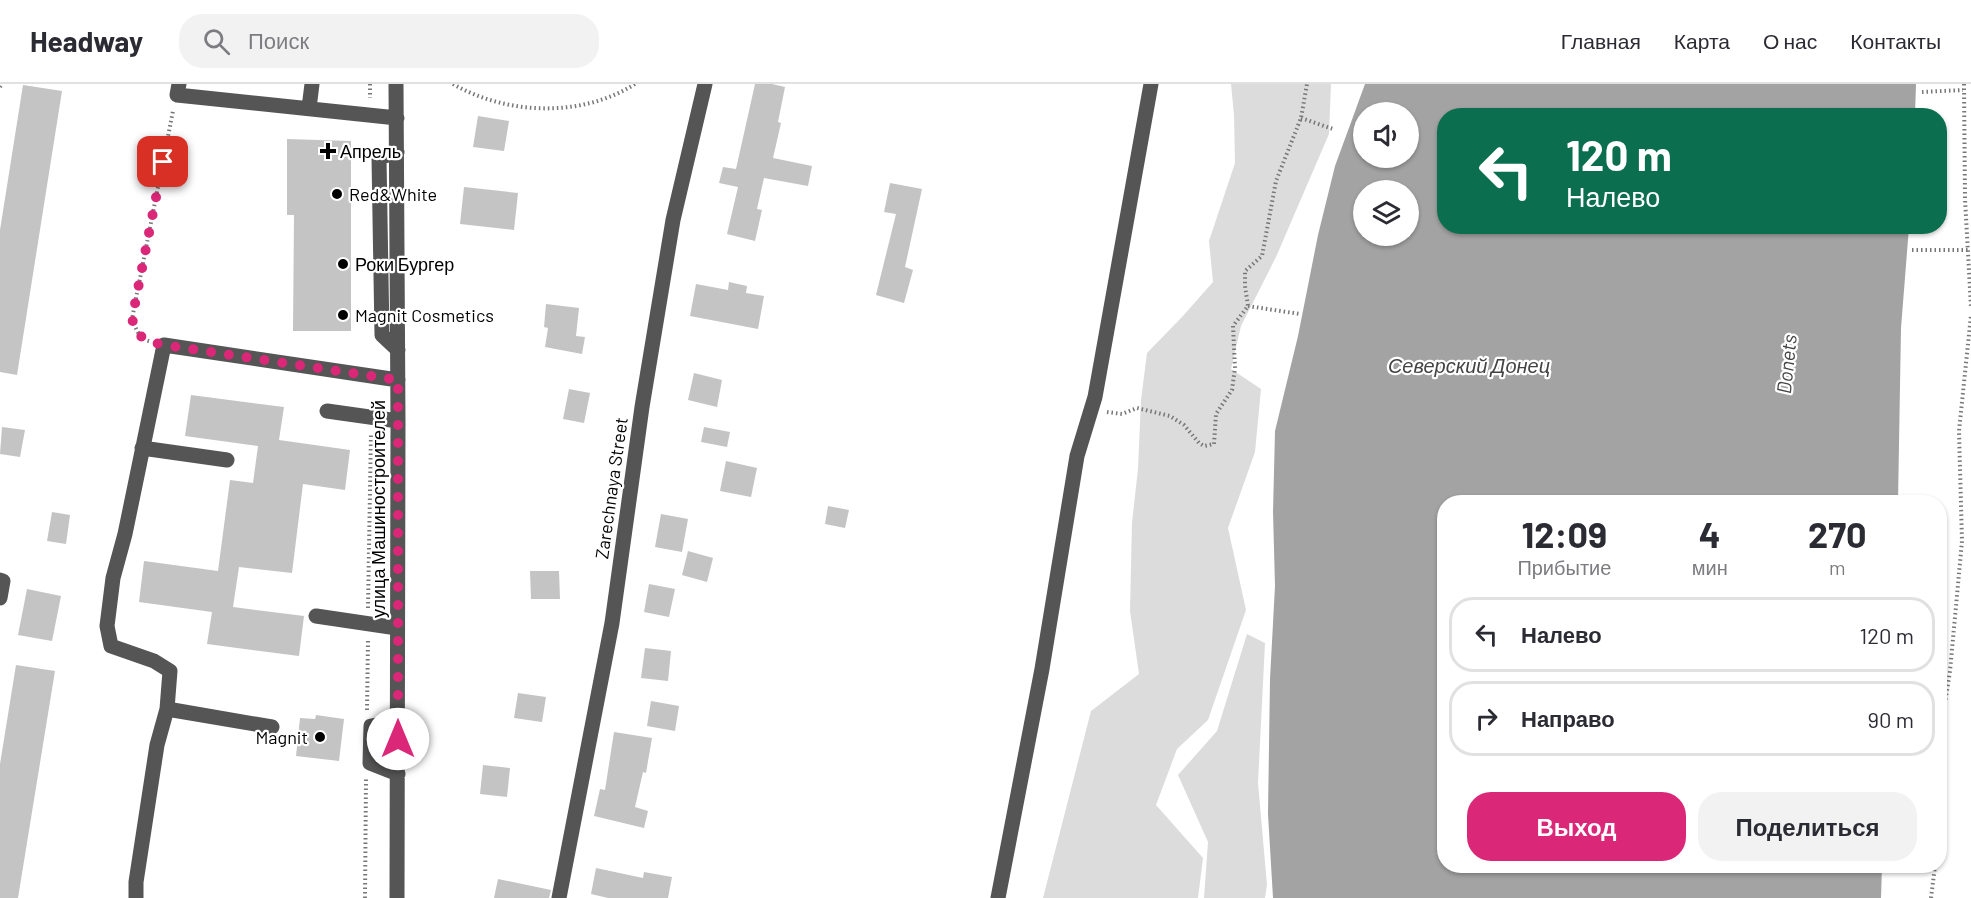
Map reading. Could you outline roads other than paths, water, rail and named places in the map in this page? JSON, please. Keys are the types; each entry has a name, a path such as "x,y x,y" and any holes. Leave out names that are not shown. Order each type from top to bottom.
{"street":[{"path":"309,108 312,84"},
{"name":"улица Машиностроителей","path":"396,84 397,898"},
{"name":"Zarechnaya Street","path":"560,898 612,623 642,407 673,220 705,84"},
{"path":"998,898 1042,669 1077,456 1095,397 1151,84"},
{"path":"178,89 397,118"},
{"path":"136,898 136,882 157,744 166,709 170,671 154,661 111,646 107,626 113,578 125,534 164,345 398,380"},
{"path":"327,411 398,421"},
{"path":"142,447 227,460"},
{"path":"0,580 3,581 0,598"},
{"path":"316,616 397,628"},
{"path":"166,709 272,727"},
{"path":"398,721 371,726 370,763 398,774"}],"water":[{"name":"Северский Донец","path":"1365,84 1916,84 1915,108 1437,108 1437,234 1908,234 1901,328 1898,495 1437,495 1437,873 1882,873 1881,898 1273,898 1268,814 1270,679 1275,586 1273,512 1275,431 1298,336 1318,235 1335,166 1353,117 1353,168 1419,168 1419,102 1358,102"}],"place":[{"name":"Апрель","path":"328,151"},
{"name":"Red&White","path":"337,194"},
{"name":"Роки Бургер","path":"343,264"},
{"name":"Magnit Cosmetics","path":"343,315"},
{"name":"Magnit","path":"320,737"}],"water label":[{"name":"Donets","path":"1786,364"}]}
